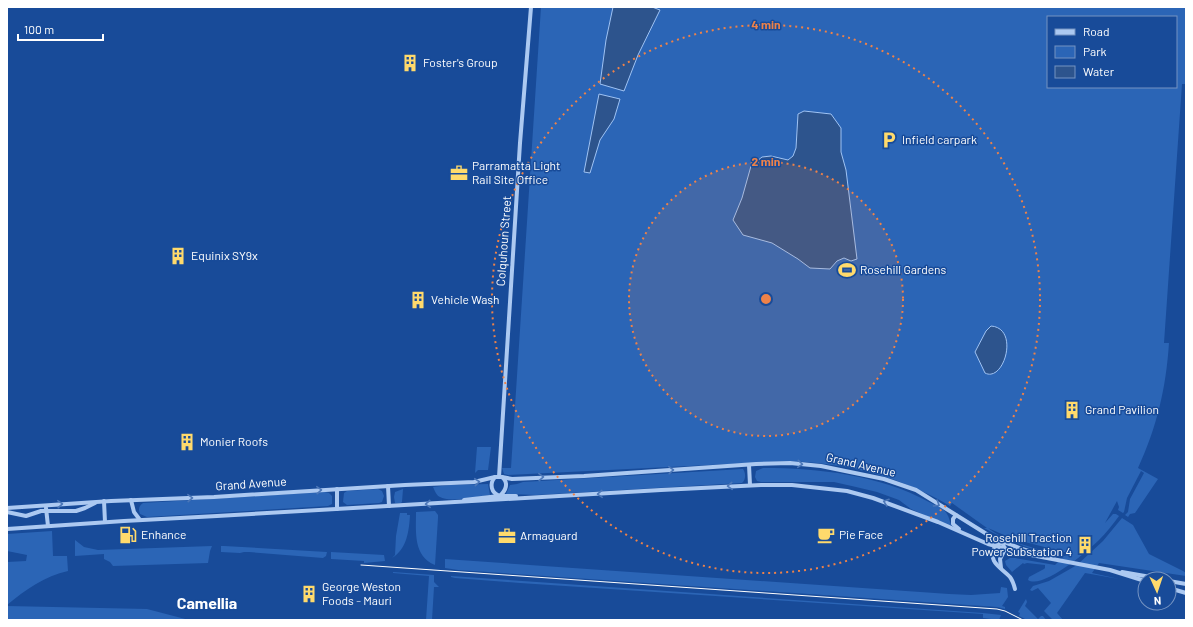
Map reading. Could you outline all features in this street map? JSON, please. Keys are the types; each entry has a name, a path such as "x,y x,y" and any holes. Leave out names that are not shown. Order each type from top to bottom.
{"street":[{"name":"Colquhoun Street","path":"499,477 520,144 531,7"},
{"name":"Grand Avenue","path":"7,508 474,482 499,477 512,479 576,476 790,463 821,466 884,479 916,490 993,538 1060,560"},
{"path":"749,465 750,485"},
{"path":"499,477 505,480 506,485 504,492 500,496 494,493 492,488 492,482 499,477"},
{"name":"Grand Avenue","path":"7,529 750,485 792,485 847,491 895,506 978,540 1005,549 1099,568 1137,574"},
{"path":"388,486 389,506"},
{"path":"337,489 337,509"},
{"name":"Grand Avenue","path":"448,503 500,496 540,497"},
{"path":"131,500 134,512 140,520"},
{"path":"7,512 26,516 39,511 79,510 97,502"},
{"path":"104,502 105,522"},
{"path":"46,505 48,526"},
{"path":"956,515 953,522 956,527 978,540"},
{"path":"1002,570 1000,561 1005,549 1002,542 995,546 993,558 996,564 1002,570 1011,578 1015,589"},
{"name":"Grand Avenue","path":"1110,570 1137,578"}],"green space":[{"name":"Rosehill Gardens","path":"541,7 1186,7 1186,84 1182,84 1164,343 1169,343 1168,360 1160,407 1145,453 1138,468 1158,479 1135,513 1130,514 1128,517 1125,515 1128,512 1130,499 1144,473 1141,471 1127,498 1124,512 1123,513 1118,510 1119,507 1117,501 1105,523 1113,514 1119,516 1093,545 1065,568 1043,580 1035,582 1028,580 1029,577 1044,569 1045,565 1023,563 1012,572 1006,565 1005,561 1010,558 1015,558 1055,565 1063,557 1022,546 1003,538 984,528 987,528 952,503 950,506 892,479 851,468 809,462 787,461 508,475 504,474 502,468 511,468","holes":["988,528 1013,539 1068,553 1065,556 1024,545 1003,537"]},
{"path":"477,447 491,447 488,470 478,470 475,473"},
{"path":"763,468 784,468 827,472 870,479 890,485 942,508 948,515 951,525 949,526 911,509 899,500 877,492 834,482 757,481 755,477 756,471"},
{"path":"743,469 745,476 742,483 536,495 506,494 510,485 523,482"},
{"path":"488,484 490,495 464,499 444,499 437,494 433,487 450,485"},
{"path":"378,489 382,491 384,496 382,502 347,505 343,502 344,493 347,491"},
{"path":"403,489 402,502 395,503 395,492"},
{"path":"325,492 332,496 332,504 328,506 147,517 140,514 139,511 140,506 143,503"},
{"path":"435,511 438,518 435,565 428,561 419,550 416,535 416,512"},
{"path":"400,513 407,513 407,515 410,515 408,533 401,550 392,558 395,555 396,536"},
{"path":"1122,518 1133,525 1149,554 1183,571 1186,573 1186,576 1177,575 1177,571 1153,571 1099,563 1092,573 1119,579 1085,573 1057,613 1063,620 1053,620 1044,611 1051,603 1038,588 1032,591 1030,590 1033,586 1049,581 1077,565 1103,541"},
{"path":"52,531 53,556 67,556 68,571 43,580 7,605 7,562 26,561 27,555 7,551 7,534"},
{"path":"75,540 84,547 98,550 212,546 208,563 113,566 110,562 104,559 104,554 75,556"},
{"path":"221,546 327,552 326,556 323,558 249,552 221,552"},
{"path":"331,552 384,555 385,561 364,563 364,561 331,559"},
{"path":"445,559 949,594 971,595 1000,593 1001,587 1007,588 1008,597 1002,606 1005,607 1005,609 997,607 458,570 445,568"},
{"path":"393,572 434,575 434,582 439,587 434,587 432,620 426,620 429,576"},
{"path":"451,576 1001,615 999,620 983,618 983,614 520,583 455,578"},
{"path":"1026,599 1027,602 1025,606 1038,619 1043,616 1046,620 1027,620 1019,616 1020,613 1018,612"},
{"path":"7,606 147,609 189,620 7,620"}],"water":[{"path":"613,7 652,7 660,10 638,55 624,91 600,84 606,40"},
{"path":"599,94 620,99 614,119 600,140 590,173 584,172"},
{"path":"804,111 831,114 841,128 841,152 846,170 857,259 851,261 844,258 837,261 830,269 810,268 772,243 743,235 733,220 742,198 751,166 762,157 771,156 788,160 793,156 796,148 798,114"},
{"path":"991,326 1000,329 1005,336 1007,344 1003,363 998,370 992,374 985,373 975,352 986,331"}],"tram line":[{"path":"361,565 997,609 1005,611 1023,620"}],"place":[{"name":"Foster's Group","path":"410,63"},
{"name":"Infield carpark","path":"889,140"},
{"name":"Parramatta Light Rail Site Office","path":"459,173"},
{"name":"Equinix SY9x","path":"178,256"},
{"name":"Rosehill Gardens","path":"847,270"},
{"name":"Vehicle Wash","path":"418,300"},
{"name":"Grand Pavilion","path":"1072,410"},
{"name":"Monier Roofs","path":"187,442"},
{"name":"Enhance","path":"128,535"},
{"name":"Pie Face","path":"826,535"},
{"name":"Armaguard","path":"507,536"},
{"name":"Rosehill Traction Power Substation 4","path":"1085,545"},
{"name":"George Weston Foods - Mauri","path":"309,594"}],"district":[{"name":"Camellia","path":"207,603"}]}
